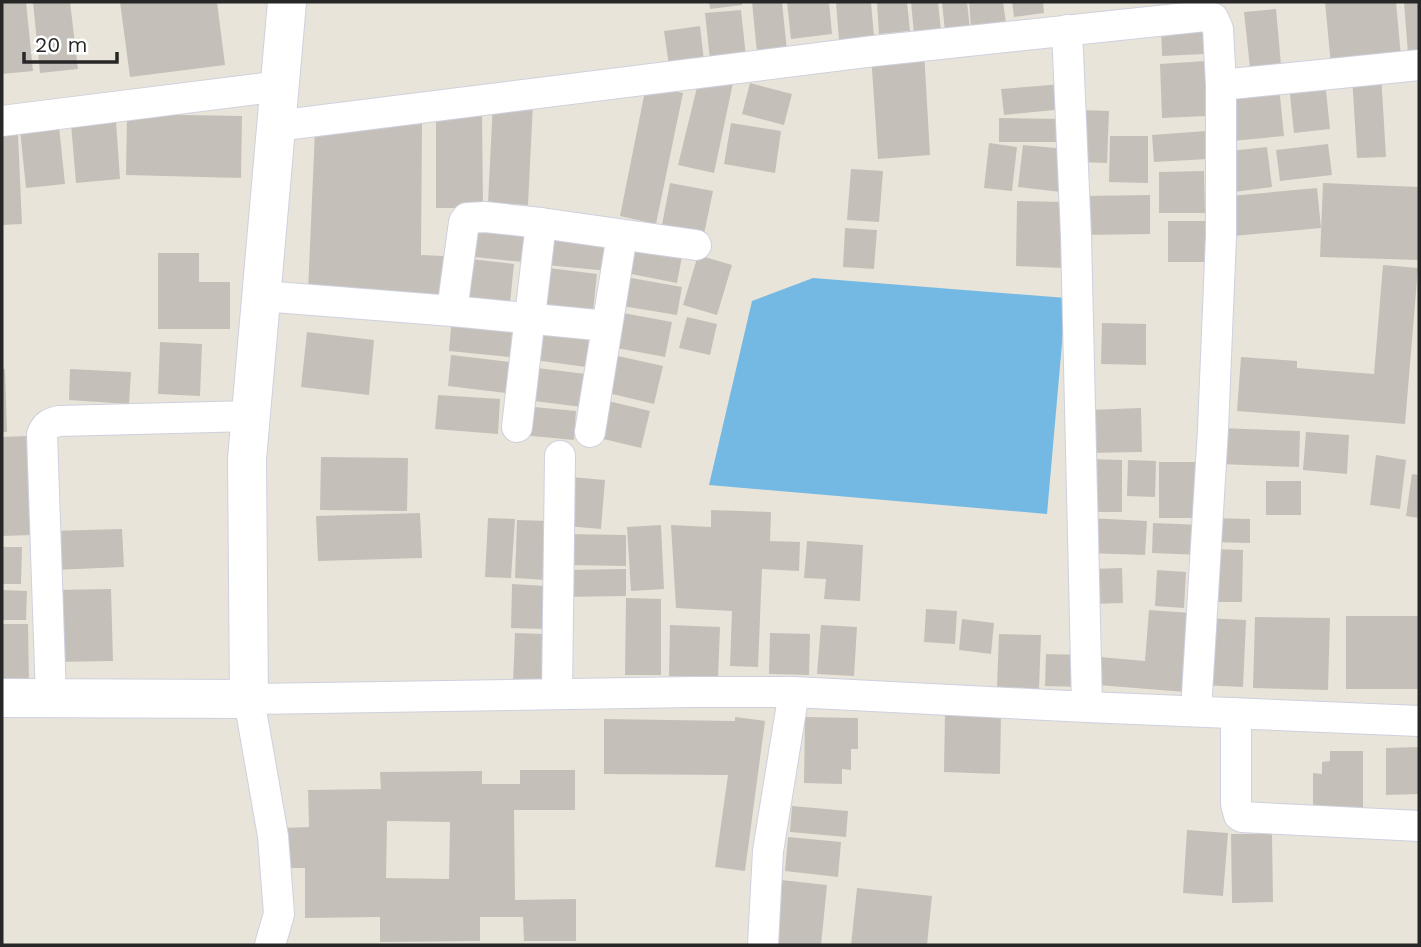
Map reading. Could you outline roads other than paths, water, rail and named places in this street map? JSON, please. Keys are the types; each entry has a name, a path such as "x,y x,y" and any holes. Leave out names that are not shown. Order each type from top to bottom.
{"main road":[{"path":"2,698 249,699 247,459 287,2"}],"street":[{"path":"276,126 874,51 1210,16 1218,29 1221,85 1220,236 1215,381 1196,711"},
{"path":"1067,30 1076,236 1087,707"},
{"path":"1221,85 1419,65"},
{"path":"2,121 280,86"},
{"path":"452,311 464,222 467,218 485,217 541,223 696,245"},
{"path":"517,427 541,223"},
{"path":"590,432 622,235"},
{"path":"262,296 607,326"},
{"path":"51,698 42,434 45,427 51,422 59,421 251,416"},
{"path":"557,694 560,456"},
{"path":"763,945 768,851 794,692"},
{"path":"271,945 279,914 273,836 249,699 794,692 1419,720"},
{"path":"1236,713 1236,804 1239,816 1419,826"}],"water":[{"path":"813,278 1066,298 1047,514 709,485 752,301"}]}
